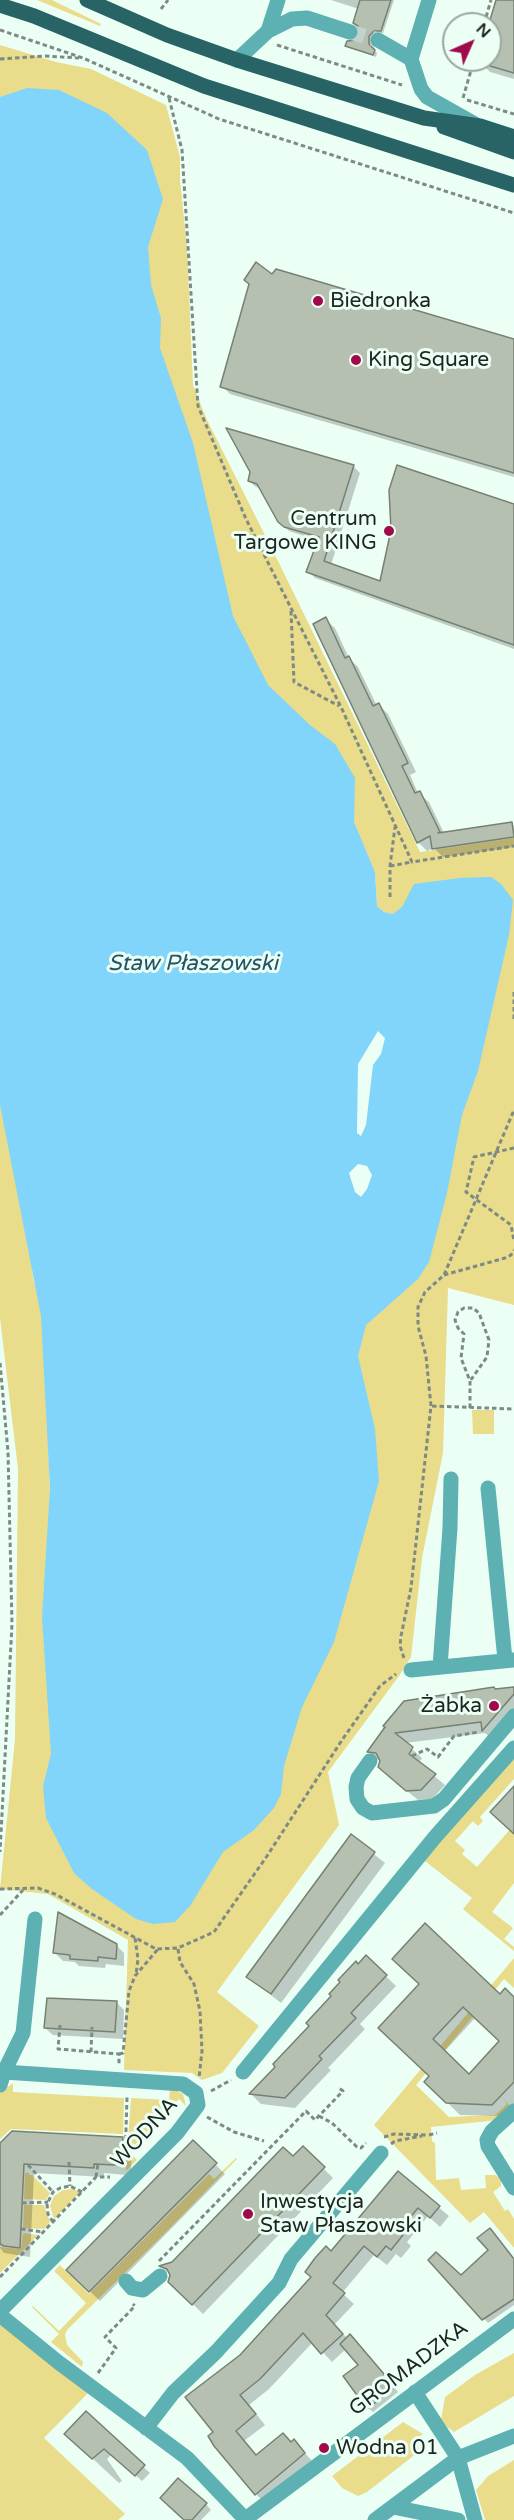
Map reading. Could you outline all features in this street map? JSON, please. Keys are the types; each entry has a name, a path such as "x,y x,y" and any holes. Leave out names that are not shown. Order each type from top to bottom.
{"main road":[{"path":"87,0 167,35 237,60 424,118 514,152"},
{"path":"0,5 44,20 204,86 514,185"},
{"path":"424,118 480,126 514,136"}],"street":[{"path":"264,35 278,0"},
{"path":"429,0 411,59 421,89 436,104 480,126"},
{"path":"237,60 264,35 292,19 307,18 350,32"},
{"path":"378,40 411,59"},
{"path":"440,1667 440,1640 450,1528 451,1479"},
{"path":"411,1670 509,1660 488,1488"},
{"path":"370,1761 358,1778 356,1787 357,1799 363,1808 372,1813 434,1806 444,1799 514,1716"},
{"path":"243,2072 435,1837 514,1748"},
{"name":"WODNA","path":"34,1919 23,2033 2,2078 123,2080 183,2084 196,2093 198,2106 177,2133 0,2313 58,2362 187,2458 244,2519"},
{"path":"514,2111 489,2135 488,2146 514,2188"},
{"path":"497,2127 514,2126"},
{"path":"146,2428 173,2393 216,2352 279,2283 291,2259 377,2144"},
{"path":"129,2285 138,2291 146,2289 158,2270"},
{"name":"GROMADZKA","path":"244,2519 514,2319"},
{"path":"415,2392 458,2458 475,2520"},
{"path":"375,2520 458,2458 514,2436"},
{"path":"393,2507 458,2520"}],"path":[{"path":"161,9 168,0"},
{"path":"0,30 83,58 169,98 219,118 514,213"},
{"path":"264,35 401,85 421,89"},
{"path":"0,59 45,56 83,58"},
{"path":"463,98 471,72"},
{"path":"453,95 514,114"},
{"path":"169,98 182,150 198,406 246,519 341,708 412,862"},
{"path":"291,609 294,682 341,708"},
{"path":"390,897 390,866 395,825"},
{"path":"390,866 514,846"},
{"path":"514,992 514,1019"},
{"path":"0,1889 38,1888 55,1894 158,1949 178,1948 214,1932 380,1686 396,1674 411,1670 400,1646 411,1588 431,1406 426,1356 418,1326 418,1307 425,1292 444,1275 514,1110"},
{"path":"514,1148 474,1157 466,1192 511,1225 514,1240"},
{"path":"444,1275 505,1258 514,1250"},
{"path":"470,1381 487,1357 489,1340 479,1313 473,1308 464,1308 458,1312 455,1320 458,1328 464,1334 461,1358 470,1381 470,1408"},
{"path":"0,1363 8,1452 12,1624 0,1852"},
{"path":"431,1406 514,1409"},
{"path":"412,1756 427,1749 438,1757 454,1736 487,1731"},
{"path":"0,1915 25,1888"},
{"path":"60,2025 58,2049 123,2053 129,1991 138,1959 135,1938"},
{"path":"178,1948 180,1962 194,1984 200,2011 202,2050 196,2093 211,2091 243,2072"},
{"path":"135,1976 158,1949"},
{"path":"91,2052 92,2027"},
{"path":"119,2054 123,2080 124,2171"},
{"path":"158,2270 306,2111 315,2120 343,2091 339,2088"},
{"path":"195,2110 234,2132 264,2141"},
{"path":"319,2116 332,2123 357,2147 361,2148 438,2133"},
{"path":"377,2144 394,2134 428,2135"},
{"path":"69,2163 70,2186"},
{"path":"0,2277 96,2177 98,2164"},
{"path":"28,2165 53,2192"},
{"path":"96,2177 117,2177"},
{"path":"53,2222 48,2214 48,2202 53,2192 70,2186 82,2192"},
{"path":"22,2203 48,2202"},
{"path":"21,2229 44,2232"},
{"path":"93,2379 116,2348 105,2337 135,2306 125,2296 129,2285"}],"shaded area":[{"path":"37,0 52,0 101,24 100,26"},
{"path":"0,45 56,62 91,69 166,105 180,157 187,247 193,385 207,420 420,852 514,838 514,1305 448,1288 443,1453 422,1558 411,1657 328,1772 339,1825 217,1992 259,2026 222,2073 202,2080 192,2073 124,2070 128,1940 48,1894 0,1889 15,1739 18,1469 0,1318 0,1025 34,1283 44,1294 50,1499 64,1535 318,1426 383,1288 393,914 384,912 377,906 375,872 353,822 327,738 256,690 0,120"},
{"path":"472,1410 494,1410 494,1434 473,1434"},
{"path":"514,1757 514,1779 480,1817 483,1821 478,1826 473,1821 455,1841 465,1850 462,1854 477,1867 514,1825 514,1883 492,1912 513,1928 504,1939 514,1947 514,1951 463,1909 472,1898 425,1861 440,1840"},
{"path":"514,1958 514,1988 504,1979 416,2085 449,2117 495,2115 507,2104 502,2097 510,2106 495,2120 431,2127 432,2141 435,2143 436,2180 459,2178 461,2190 486,2188 485,2175 495,2175 501,2179 501,2186 493,2192 505,2211 508,2209 514,2219 514,2248 484,2212 470,2223 374,2125"},
{"path":"13,2083 13,2092 124,2098 123,2134 11,2129 0,2139 0,2093"},
{"path":"170,2087 183,2094 186,2106 179,2099 129,2151 137,2160 126,2171 131,2098 169,2100"},
{"path":"236,2158 168,2230 68,2329 65,2334 67,2345 83,2362 82,2367 51,2342 59,2334 32,2307 59,2331 86,2303 54,2271 60,2265 89,2294 209,2174 214,2179"},
{"path":"25,2173 32,2175 50,2193 46,2200 24,2199"},
{"path":"73,2189 80,2192 54,2219 50,2206 54,2196 63,2190"},
{"path":"24,2205 44,2205 50,2222 44,2229 23,2228"},
{"path":"23,2233 38,2235 0,2273 0,2247 21,2249"},
{"path":"0,2317 91,2390 44,2438 125,2514 118,2520 0,2520"},
{"path":"514,2353 514,2396 454,2432 447,2427 441,2420 445,2397 475,2375"},
{"path":"403,2422 423,2434 414,2441 421,2450 367,2492 358,2496 342,2488 332,2476"},
{"path":"514,2460 514,2520 485,2520 476,2490 488,2476"}],"water":[{"name":"Staw Płaszowski","path":"27,88 59,90 107,113 147,150 163,199 148,247 151,285 161,318 160,348 193,443 233,616 268,685 310,725 335,744 355,778 354,822 375,872 377,906 384,912 393,914 402,907 414,884 460,878 491,877 501,884 513,900 509,935 478,1071 462,1115 447,1193 429,1262 418,1279 366,1325 358,1356 375,1429 379,1481 334,1642 302,1707 284,1766 281,1794 274,1808 254,1830 223,1852 190,1906 175,1922 153,1924 136,1919 92,1889 74,1873 46,1818 43,1786 51,1754 42,1617 50,1488 41,1316 0,1105 0,97","holes":["378,1031 385,1038 381,1054 373,1065 366,1125 361,1136 357,1133 358,1064","358,1164 367,1166 372,1175 361,1197 355,1192 349,1173"]}],"building":[{"path":"360,0 391,0 381,31 374,31 369,36 369,44 375,50 373,55 345,46 347,41 356,40 359,34 358,26 353,23"},
{"path":"496,0 514,0 514,73 502,70 502,12 492,12"},
{"name":"King Square","path":"256,262 272,274 276,269 514,339 514,473 220,387 249,284 244,280"},
{"name":"Centrum Targowe KING","path":"226,428 354,465 324,561 380,581 391,530 389,490 397,465 514,504 514,645 306,572 319,537 284,527 278,522 257,484 248,481 250,472"},
{"path":"326,617 345,658 349,656 373,706 379,703 408,763 402,766 415,793 420,791 440,832 438,833 512,822 514,837 432,849 430,836 417,843 313,624"},
{"path":"494,1687 495,1689 514,1687 514,1694 482,1731 481,1722 395,1733 413,1747 409,1754 436,1774 421,1790 406,1791 378,1767 380,1761 376,1753 367,1752 385,1727 383,1726 404,1701"},
{"path":"514,1786 514,1834 490,1812"},
{"path":"351,1834 375,1852 271,1994 246,1977"},
{"path":"58,1912 117,1944 116,1959 98,1957 98,1961 70,1959 70,1955 53,1953"},
{"path":"425,1923 500,1994 505,1988 514,1997 514,2082 492,2105 446,2103 424,2082 429,2076 378,2028 419,1984 392,1959","holes":["463,2007 499,2041 469,2074 433,2039"]},
{"path":"366,1955 387,1975 351,2013 356,2018 319,2056 322,2059 285,2098 249,2094 275,2067 273,2064 309,2026 306,2023 331,1996 329,1994 340,1982 338,1980 356,1961 358,1964"},
{"path":"47,1998 117,2001 115,2032 44,2028"},
{"path":"12,2131 123,2137 122,2159 115,2165 94,2164 94,2168 24,2164 20,2248 0,2244 0,2143"},
{"path":"193,2140 217,2163 89,2292 66,2270"},
{"name":"Inwestycja Staw Płaszowski","path":"303,2146 325,2167 192,2305 168,2282 170,2275 167,2269 159,2266 172,2262 283,2147 293,2156"},
{"path":"398,2171 440,2206 430,2218 418,2208 398,2232 403,2235 391,2250 386,2246 377,2257 364,2246 333,2283 345,2293 326,2315 343,2334 321,2354 303,2333 260,2379 240,2395 256,2414 236,2431 256,2455 283,2433 291,2442 294,2439 305,2453 255,2495 214,2446 208,2436 213,2432 185,2397 240,2355 311,2277 305,2272 315,2258 326,2246 331,2251"},
{"path":"490,2228 514,2259 514,2299 482,2320 428,2260 436,2252 461,2275 488,2250 477,2238"},
{"path":"350,2334 395,2387 367,2409 343,2376 358,2365 340,2344"},
{"path":"86,2411 145,2465 135,2476 104,2449 92,2459 64,2434"},
{"path":"178,2478 207,2503 192,2520 184,2520 160,2498"}],"tunnel":[{"path":"350,32 378,40"}],"place":[{"name":"Biedronka","path":"318,301"},
{"name":"King Square","path":"356,360"},
{"name":"Centrum Targowe KING","path":"389,531"},
{"name":"Żabka","path":"494,1706"},
{"name":"Inwestycja Staw Płaszowski","path":"248,2214"},
{"name":"Wodna 01","path":"324,2448"}]}
